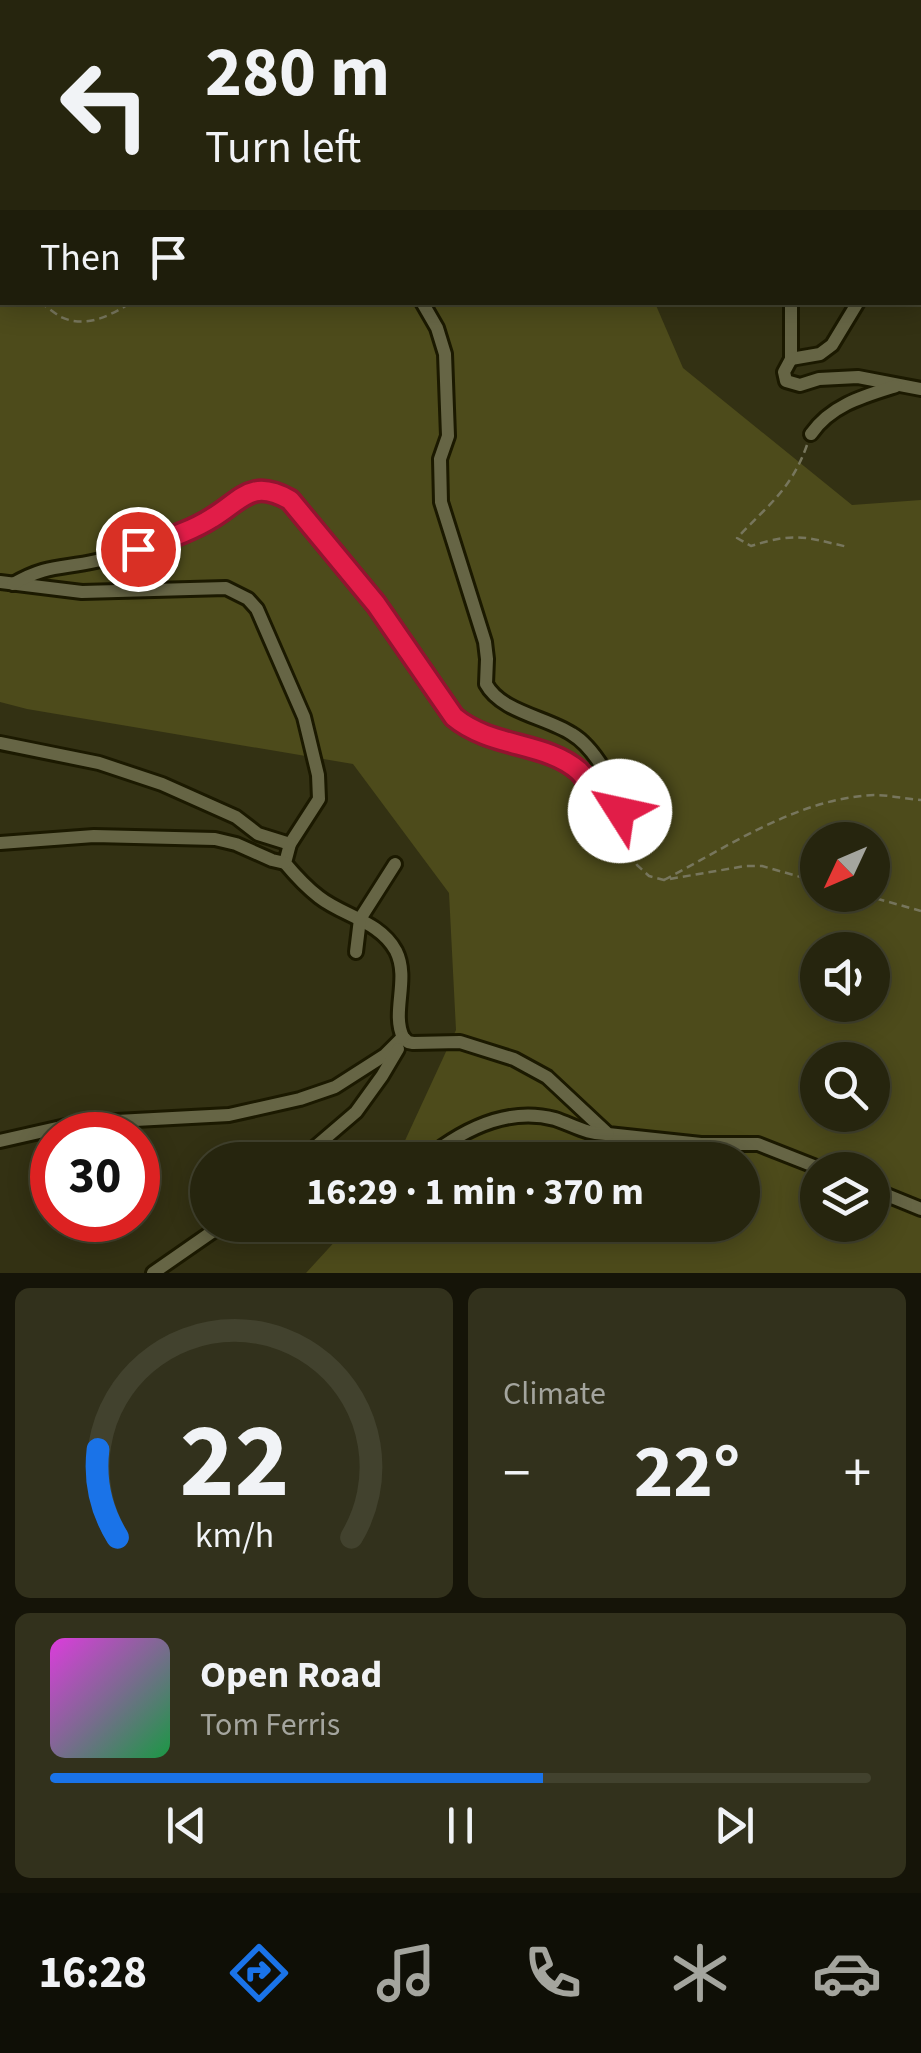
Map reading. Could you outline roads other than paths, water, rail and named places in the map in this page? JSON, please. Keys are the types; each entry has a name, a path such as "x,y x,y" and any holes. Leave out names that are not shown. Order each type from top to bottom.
{"street":[{"path":"7,583 45,568 96,561 177,535 214,517 248,493 281,495 290,500 366,591 454,717 484,735 568,763 586,778 594,800 608,820 616,818 620,811 617,794 585,744 496,698 486,684 485,642 441,502 440,460 448,436 446,354 424,305"},
{"path":"790,305 791,359 784,372 786,381 800,384 819,378 858,377 921,389"},
{"path":"791,359 820,354 832,345 856,305"},
{"path":"810,434 832,411 899,385"},
{"path":"7,583 82,592 226,588 248,599 265,624 304,717 318,775 319,799 290,844 285,863"},
{"path":"0,743 99,762 162,784 236,817 258,834 290,844"},
{"path":"0,843 94,836 215,839 285,863 318,897 377,930 397,953 402,982 399,1026 408,1042 460,1042 514,1059 546,1077 608,1134"},
{"path":"356,952 360,919 395,864"},
{"path":"0,1141 80,1122 229,1115 300,1099 335,1087 385,1055 403,1037"},
{"path":"321,1142 356,1112 403,1037"},
{"path":"451,1142 473,1128 520,1116 553,1119 594,1135 700,1144 758,1144 800,1161"},
{"path":"890,1197 921,1209"},
{"path":"154,1273 198,1242"}]}
